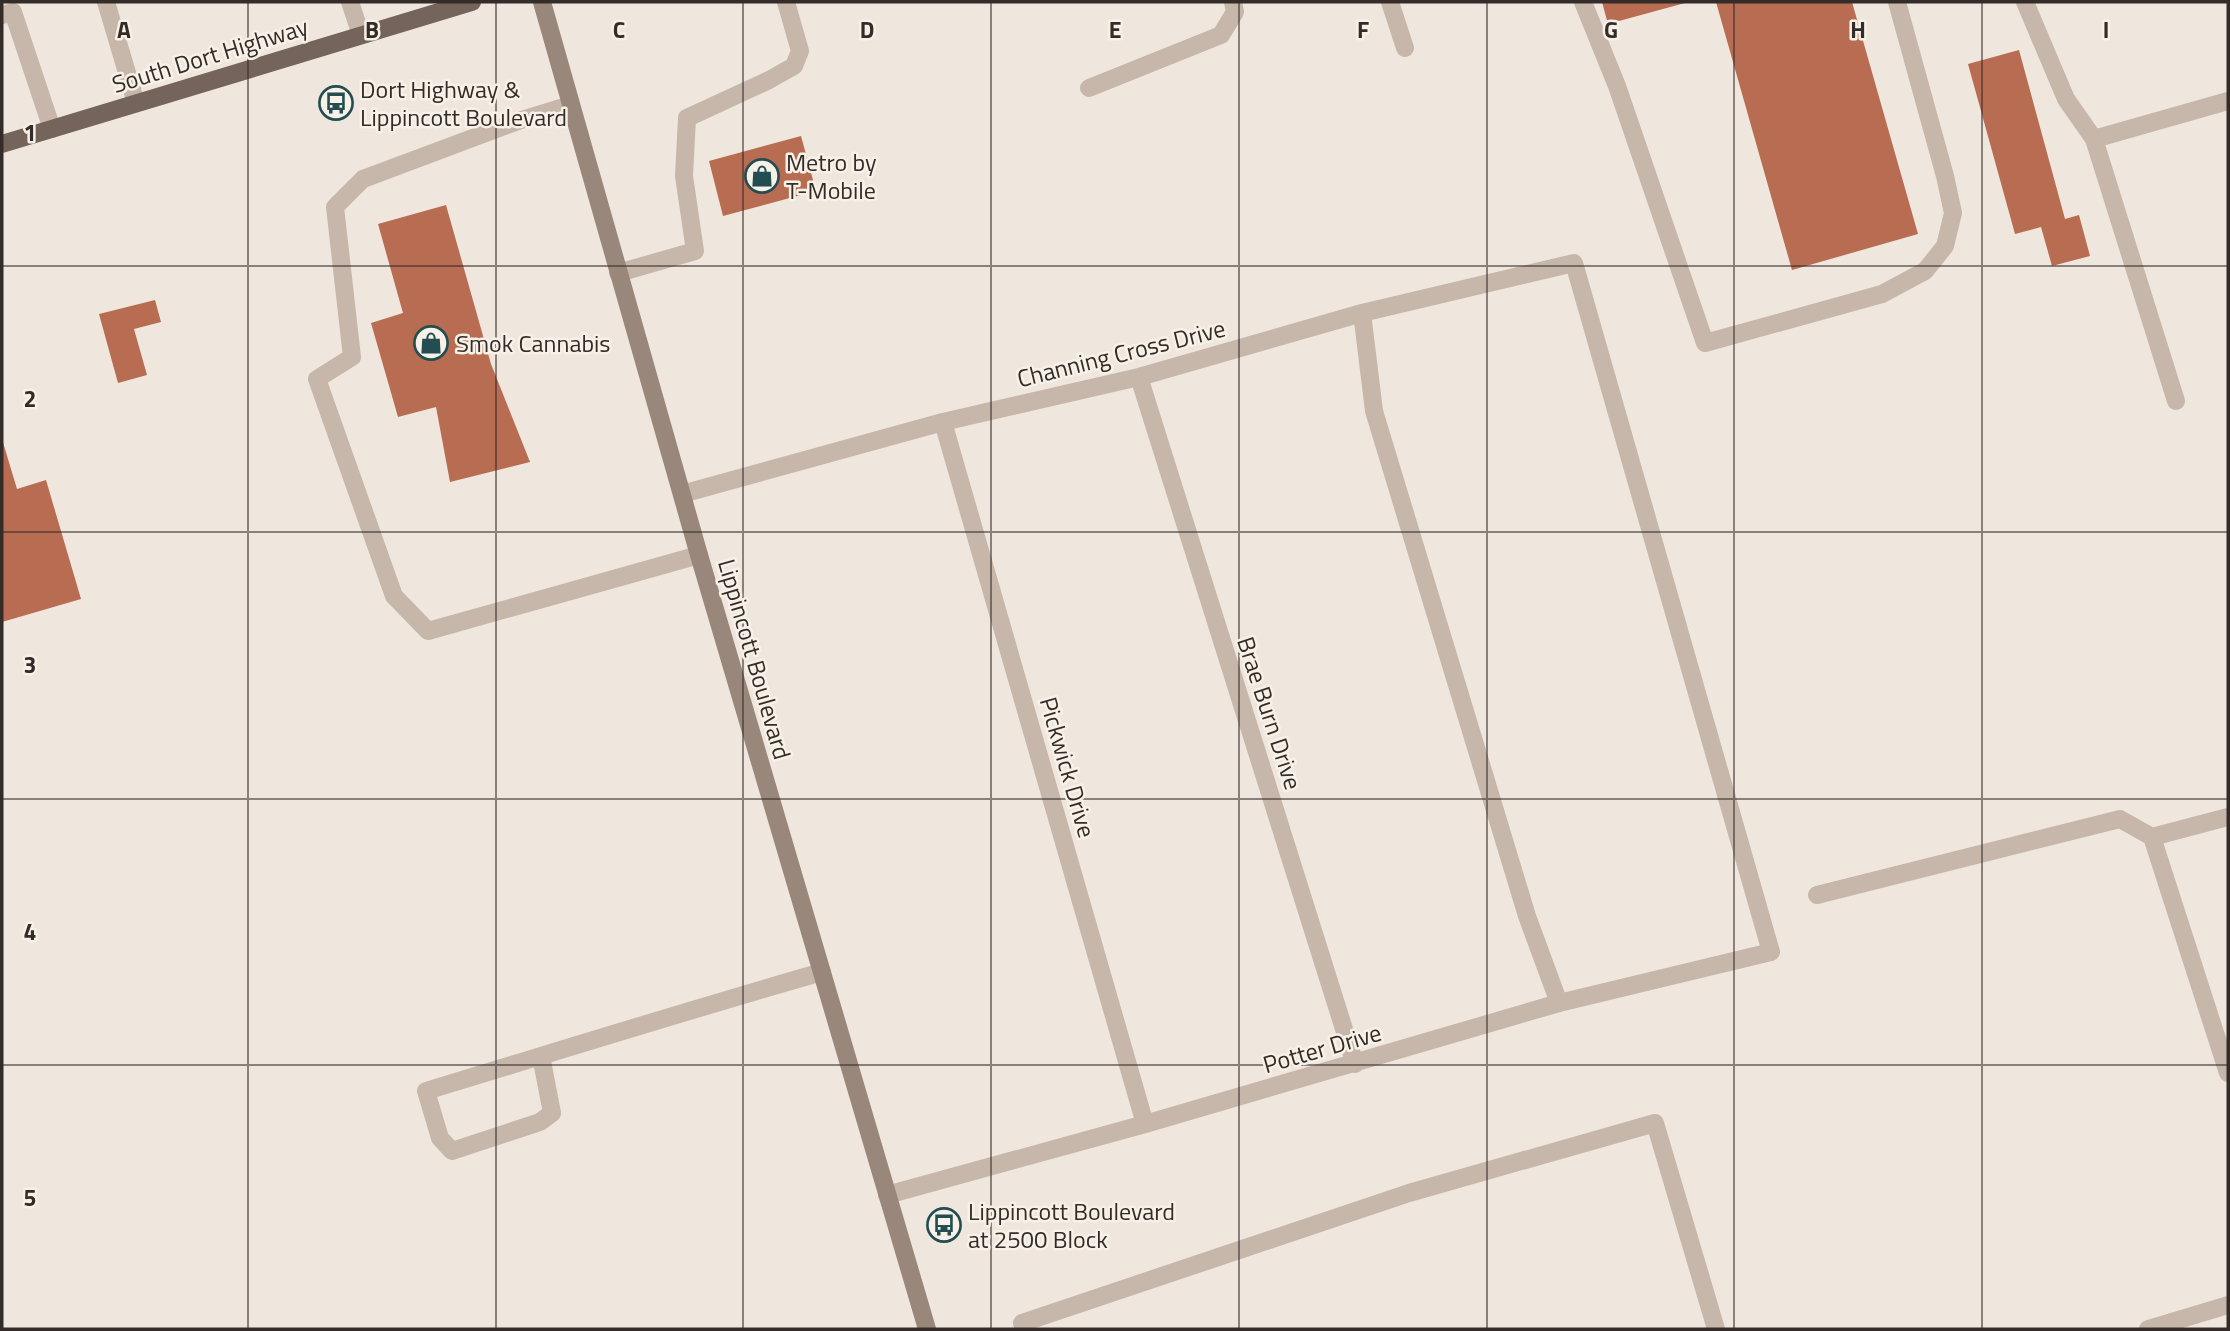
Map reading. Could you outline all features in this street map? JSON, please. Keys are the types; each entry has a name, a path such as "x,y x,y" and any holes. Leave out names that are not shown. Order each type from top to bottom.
{"main road":[{"name":"South Dort Highway","path":"2,144 361,35 448,5 472,2"}],"street":[{"name":"Lippincott Boulevard","path":"542,2 699,555 927,1329"}],"lane":[{"path":"106,2 136,103"},
{"path":"350,2 361,35"},
{"path":"618,273 695,251 684,176 687,118 794,66 800,51 786,2"},
{"path":"1089,88 1221,35 1234,12 1233,2"},
{"path":"1390,2 1405,48"},
{"path":"1583,2 1616,86 1705,342 1882,294 1925,271 1945,246 1953,212 1897,2"},
{"path":"2025,2 2066,99 2094,139 2176,401"},
{"path":"2,15 13,12 52,129"},
{"path":"2094,139 2228,102"},
{"path":"570,105 518,121 363,179 335,207 352,357 317,379 394,596 428,631 699,555"},
{"name":"Channing Cross Drive","path":"682,494 943,422 1139,377 1362,313 1574,263 1771,952"},
{"path":"1362,313 1374,411 1527,916 1559,1003"},
{"name":"Brae Burn Drive","path":"1139,377 1355,1064"},
{"name":"Pickwick Drive","path":"943,422 1146,1125"},
{"path":"1817,895 2120,820 2152,837 2228,817"},
{"path":"2152,837 2228,1073"},
{"name":"Potter Drive","path":"887,1195 1146,1125 1559,1003 1771,952"},
{"path":"541,1056 552,1112 540,1122 452,1151 440,1138 426,1091 541,1056 822,972"},
{"path":"1024,1329 1022,1322 1409,1193 1655,1123 1716,1329"},
{"path":"2148,1329 2228,1305"}],"building":[{"path":"1602,2 1685,2 1685,3 1608,24"},
{"path":"1716,2 1852,2 1918,234 1792,270"},
{"path":"2019,50 2065,219 2079,215 2090,256 2052,266 2041,227 2015,234 1968,64"},
{"name":"Metro by T-Mobile","path":"801,136 816,191 723,216 709,161"},
{"name":"Smok Cannabis","path":"446,205 491,364 530,462 450,482 436,407 398,417 371,323 403,313 378,224"},
{"path":"155,300 161,322 134,329 147,375 118,383 99,314"},
{"path":"2,439 17,489 46,480 81,599 2,622"}],"place":[{"name":"Dort Highway & Lippincott Boulevard","path":"336,103"},
{"name":"Metro by T-Mobile","path":"762,176"},
{"name":"Smok Cannabis","path":"431,343"},
{"name":"Lippincott Boulevard at 2500 Block","path":"944,1225"}]}
